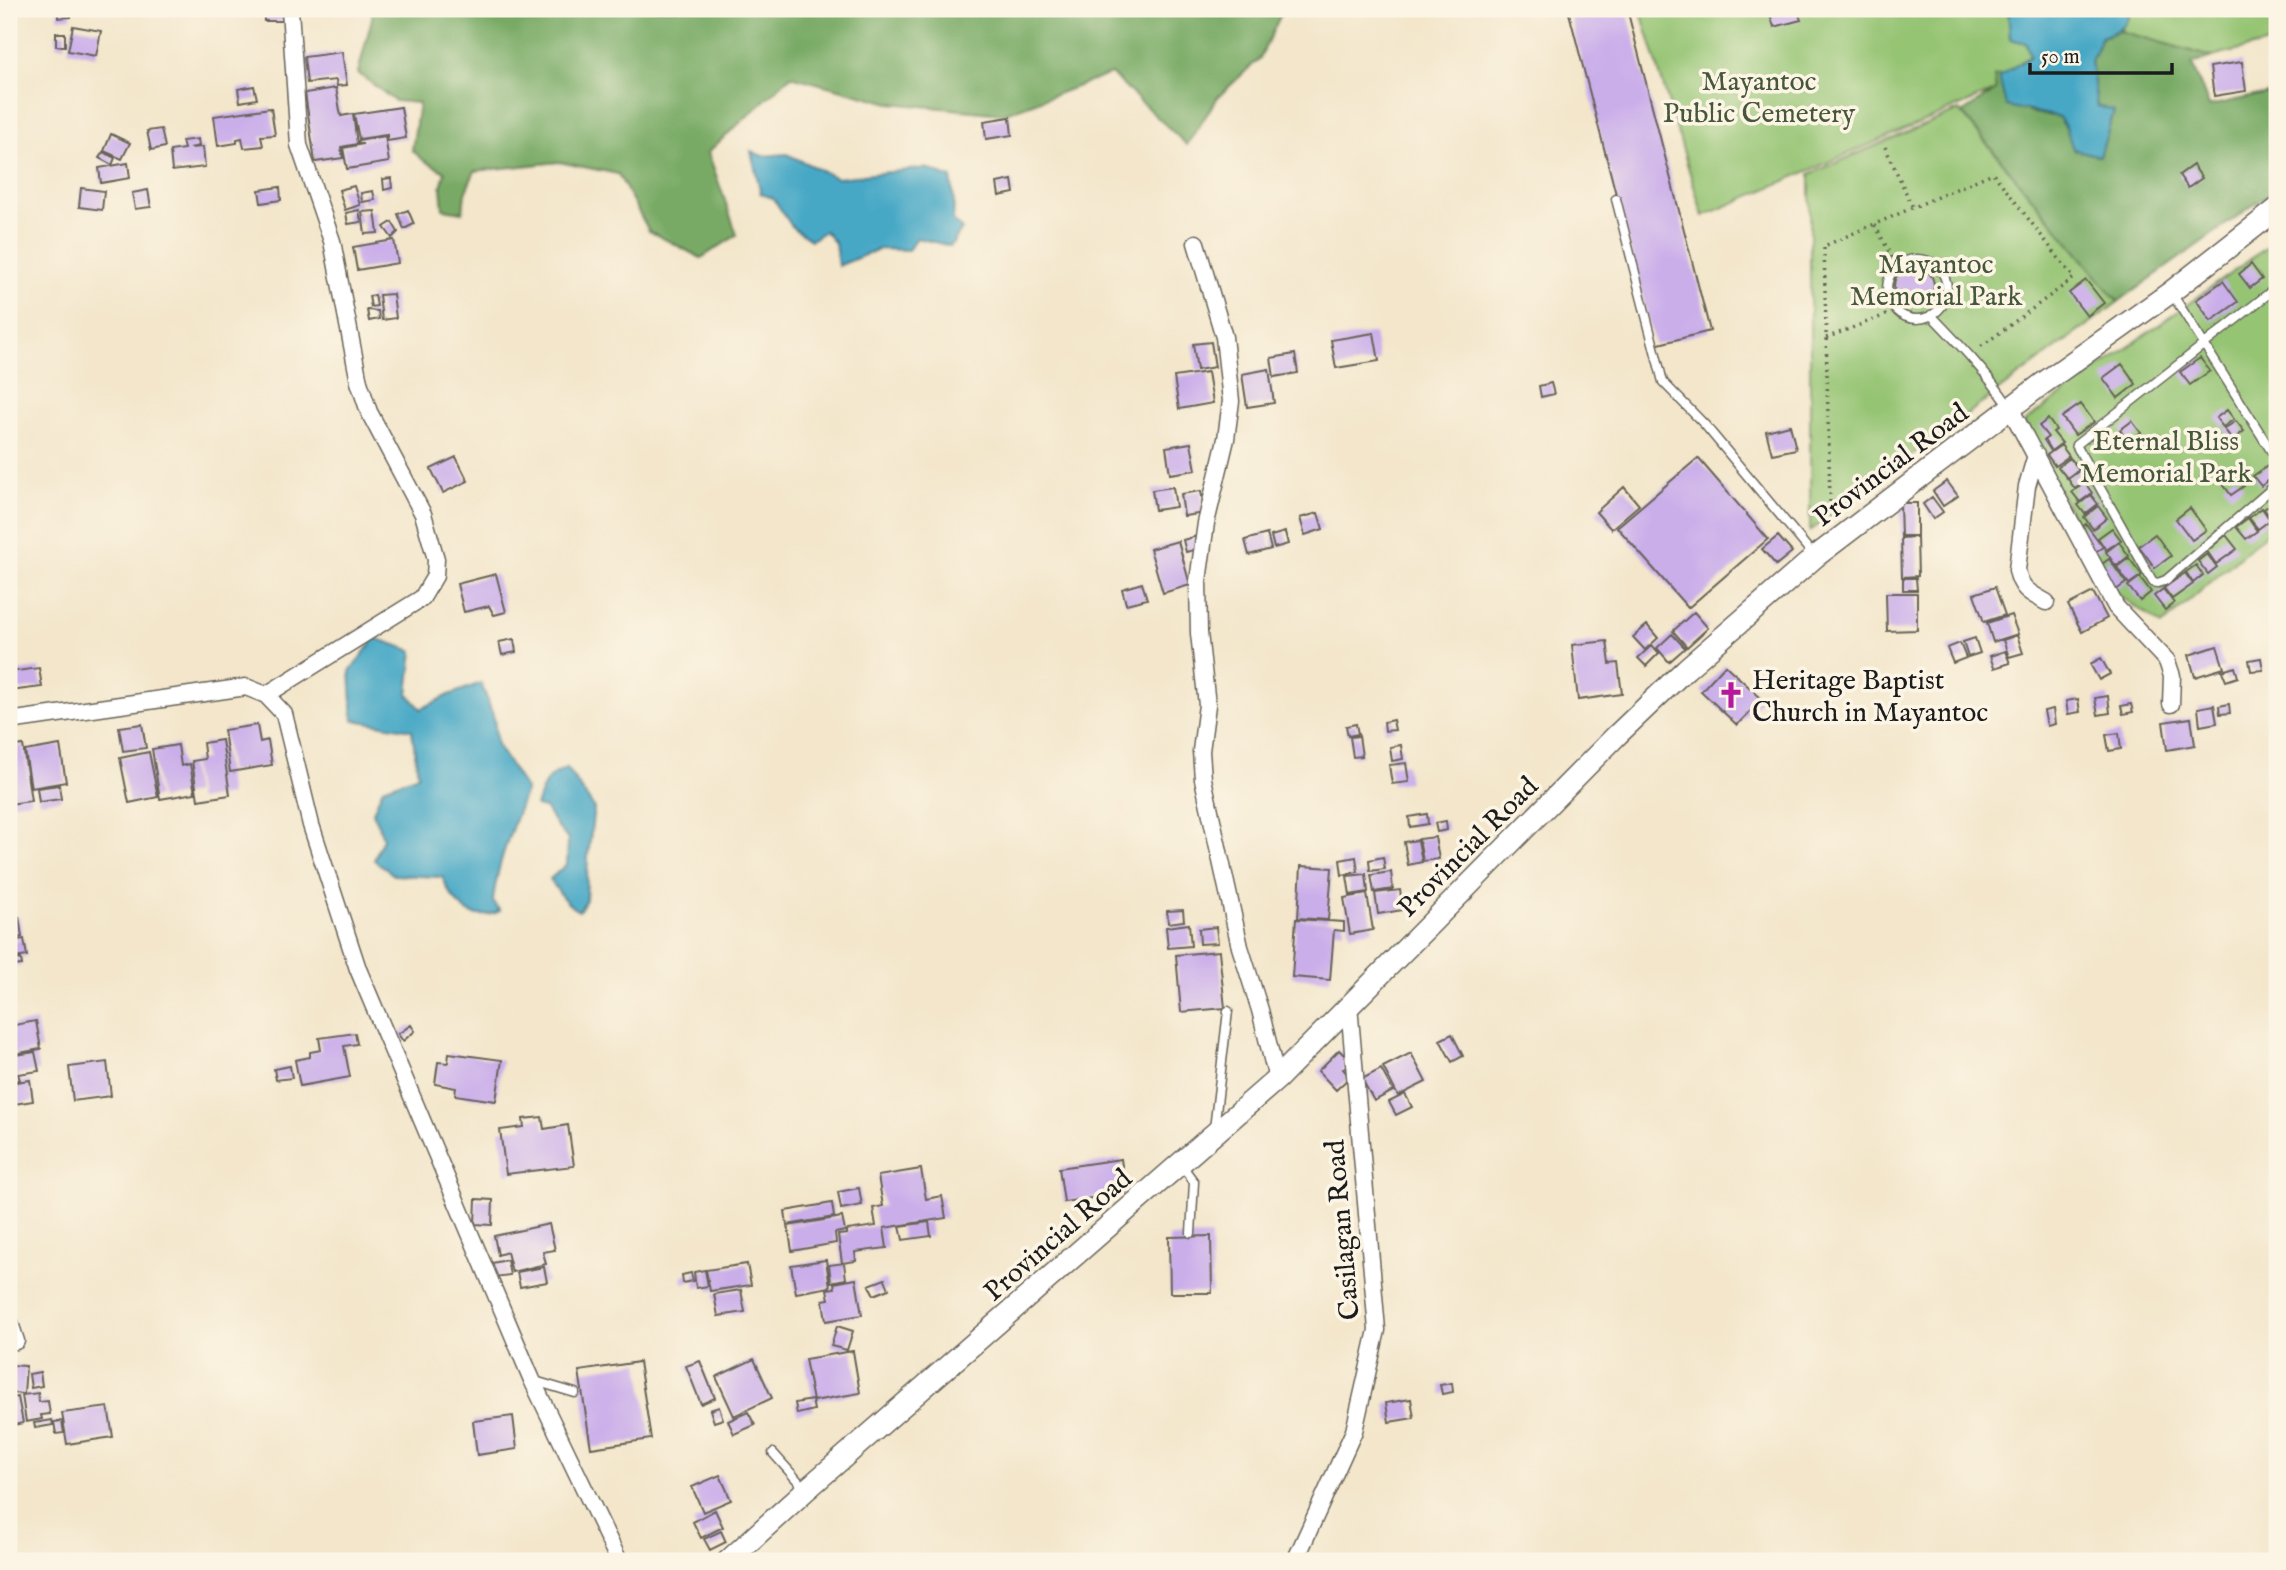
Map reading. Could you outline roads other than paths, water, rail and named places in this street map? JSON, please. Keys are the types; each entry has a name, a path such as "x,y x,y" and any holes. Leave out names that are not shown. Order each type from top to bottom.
{"main road":[{"name":"Provincial Road","path":"728,1561 1277,1079 1654,700 1815,557 2010,408 2171,292 2277,209"}],"street":[{"path":"266,695 422,598 435,576 436,559 423,514 369,412 359,382 332,241 299,145 290,9"},
{"path":"1196,243 1224,337 1231,401 1226,439 1206,523 1198,581 1199,633 1207,705 1201,751 1203,779 1240,947 1260,1010 1277,1079"},
{"path":"2010,408 2116,607 2167,661 2172,676 2171,704"},
{"path":"2036,454 2027,485 2017,570 2020,583 2046,602"},
{"path":"9,721 246,687 266,695 284,714 311,825 358,969 532,1380 619,1561"},
{"name":"Casilagan Road","path":"1295,1561 1354,1431 1377,1330 1349,1005"},
{"path":"9,1320 16,1341"}],"lane":[{"path":"1616,200 1663,382 1705,425 1815,557"},
{"path":"1926,261 1941,272 1946,281 1945,301 1931,315 1913,319 1896,311 1890,303 1888,284 1897,267 1906,262 1926,261"},
{"path":"2277,287 2076,445 2152,582 2166,580 2277,484"},
{"path":"2171,292 2277,460"},
{"path":"1931,315 1998,389 2010,408"},
{"path":"1213,1136 1228,1012"},
{"path":"1181,1164 1194,1182 1191,1233"},
{"path":"532,1380 575,1393"},
{"path":"773,1453 806,1490"}],"water":[{"path":"2008,9 2128,9 2124,24 2117,31 2101,37 2091,61 2097,106 2114,111 2100,156 2073,149 2059,117 2006,106 1999,77 2030,56 2026,43 2010,39"},
{"path":"751,151 762,156 787,154 837,178 926,168 951,178 953,221 962,229 951,246 917,238 908,250 879,249 838,266 835,243 825,231 811,240 793,228 773,198 761,194"},
{"path":"375,638 413,651 408,694 421,709 481,683 494,718 497,745 526,790 498,873 493,901 500,911 489,915 471,913 457,903 442,877 394,875 374,860 383,838 373,812 383,788 418,775 412,730 353,720 350,671"},
{"path":"567,768 594,808 586,900 579,911 566,901 550,879 567,864 568,839 545,808 536,806 546,782"}],"place":[{"name":"Heritage Baptist Church in Mayantoc","path":"1731,695"}],"park label":[{"name":"Mayantoc Public Cemetery","path":"1759,96"},
{"name":"Mayantoc Memorial Park","path":"1936,279"},
{"name":"Eternal Bliss Memorial Park","path":"2166,456"}]}
